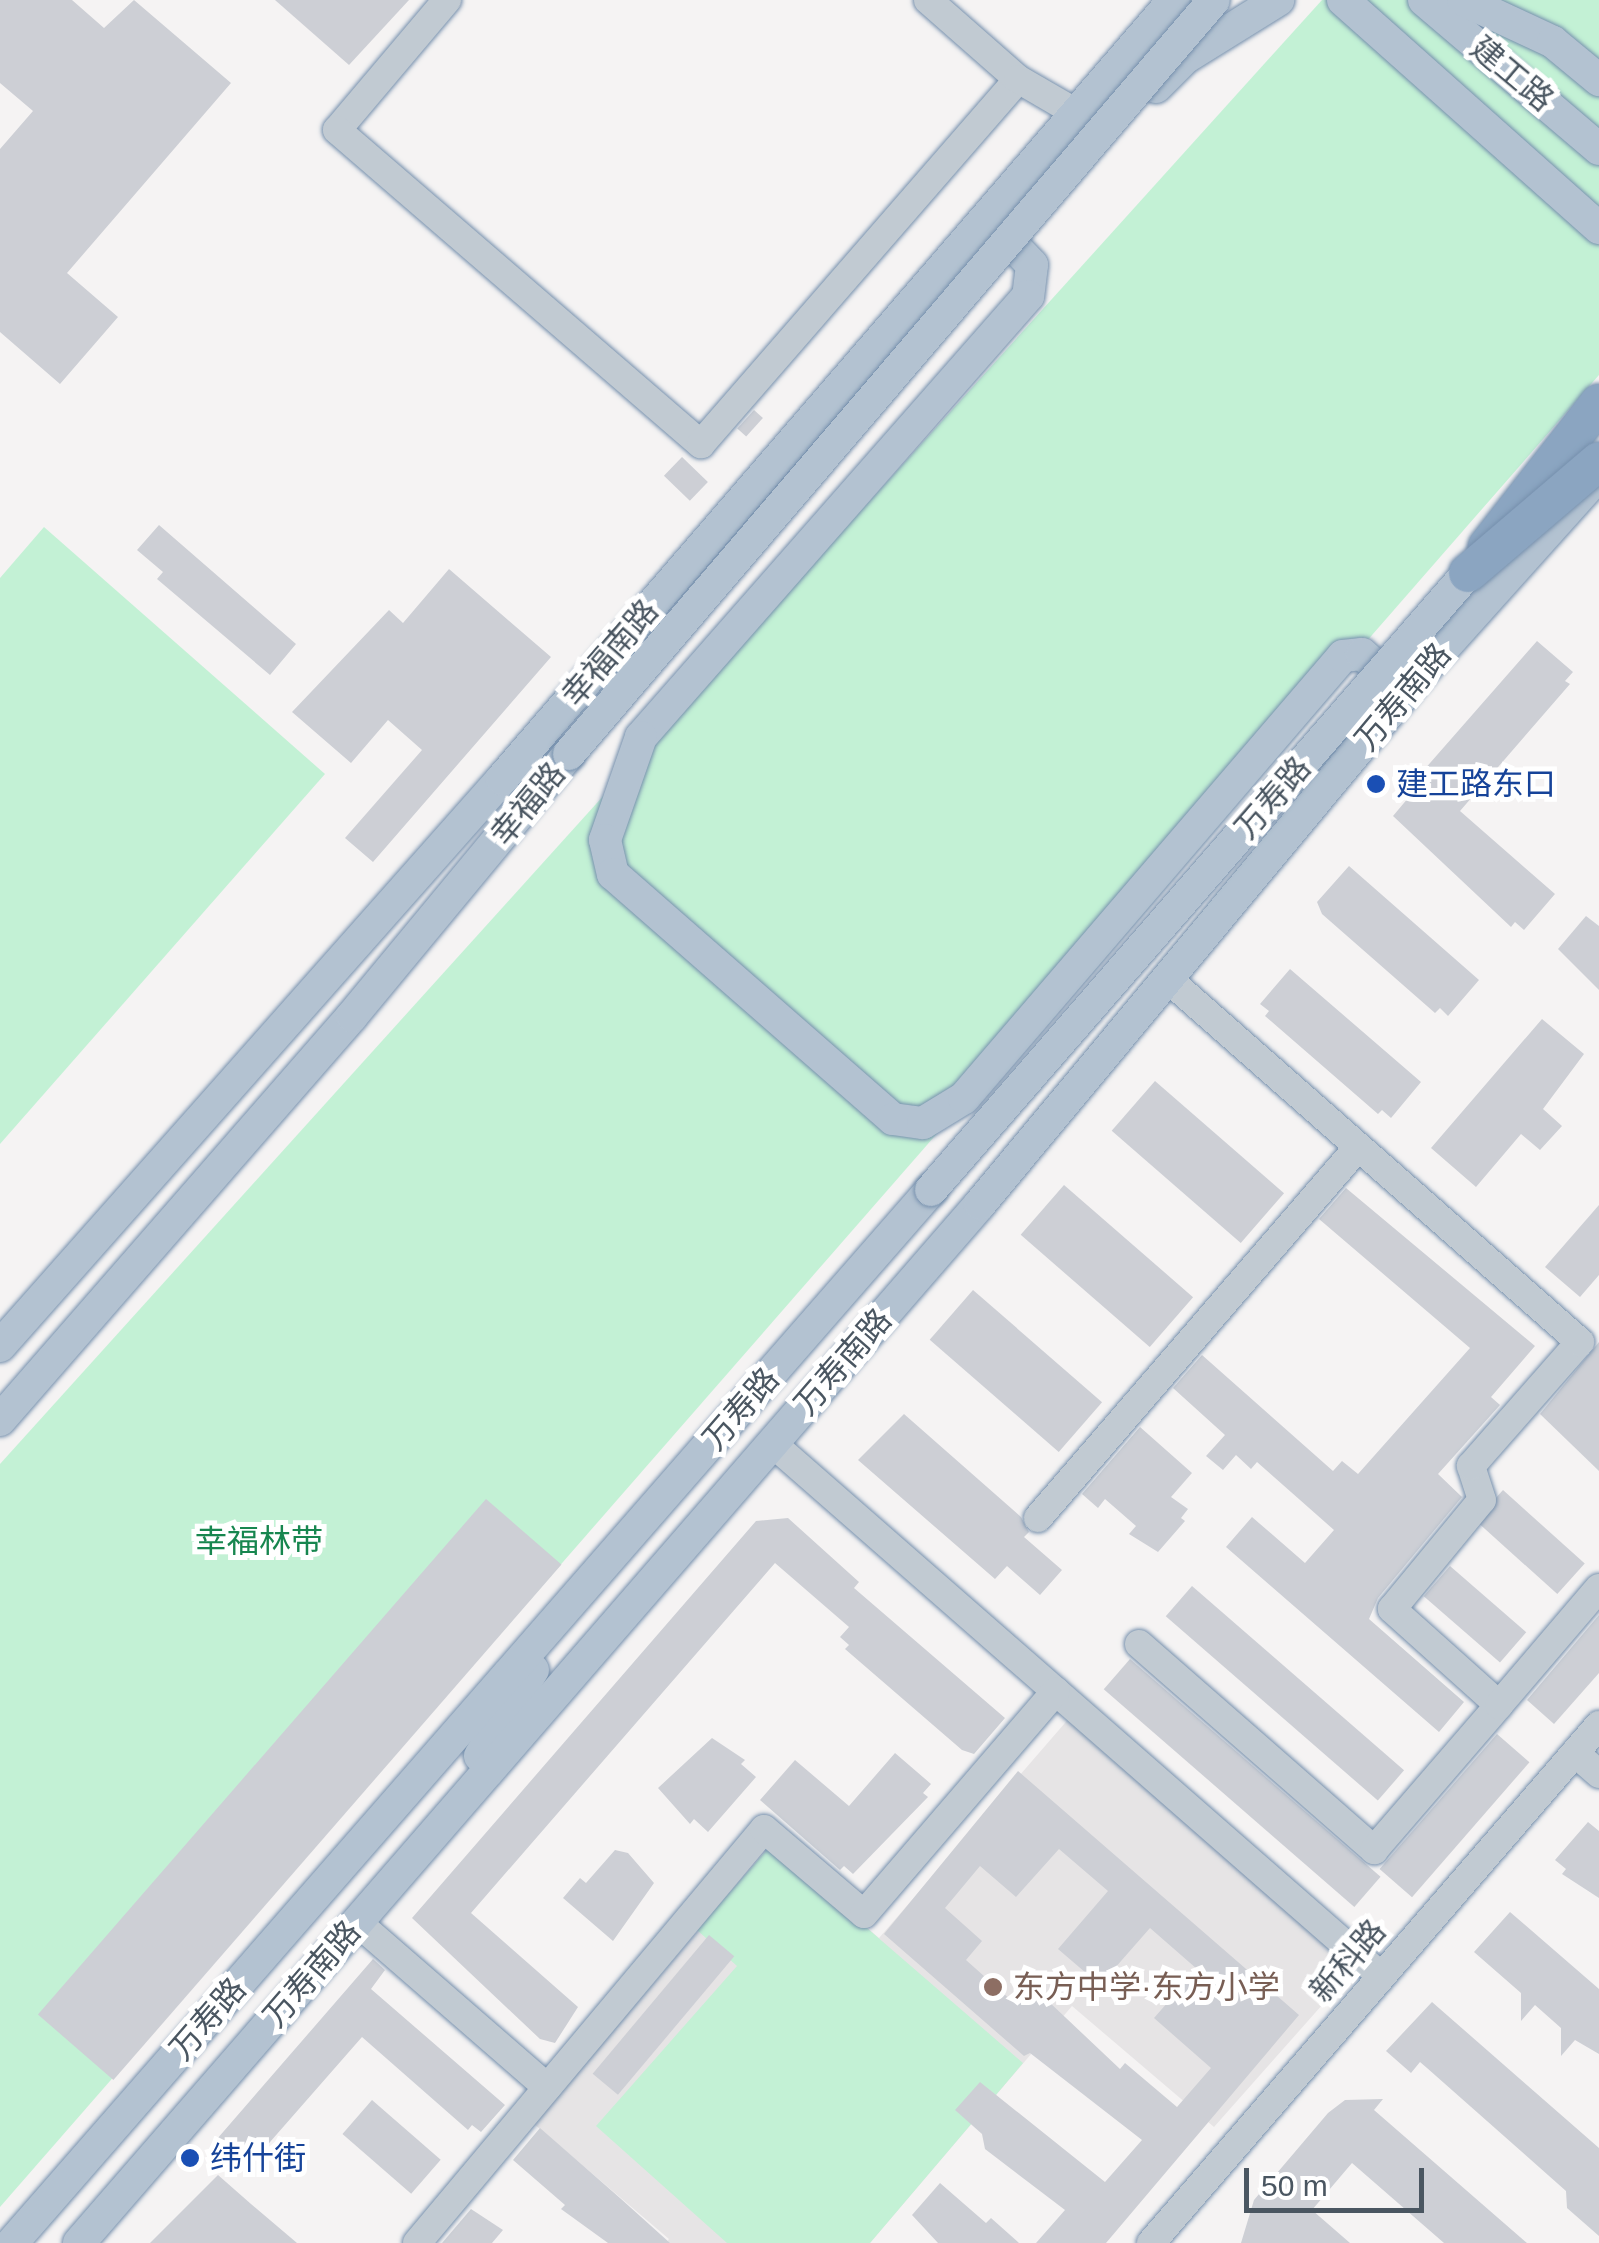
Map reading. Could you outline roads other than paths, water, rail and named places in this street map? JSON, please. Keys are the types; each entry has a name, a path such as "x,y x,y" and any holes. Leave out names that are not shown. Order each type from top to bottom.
{"highway":[{"path":"1468,573 1599,403"},
{"path":"1468,573 1599,460"}],"main road":[{"name":"幸福南路","path":"0,1346 986,218 1073,111 1174,0"},
{"path":"1056,188 1214,0"},
{"path":"1124,54 1196,28 1238,0"},
{"path":"1056,188 1186,58 1278,0"},
{"path":"1343,0 1599,228"},
{"name":"建工路","path":"1424,0 1599,149"},
{"path":"1463,0 1554,42 1599,80"},
{"name":"幸福路","path":"0,1418 352,1016 569,754 1056,188"},
{"path":"986,218 1032,264 1028,296 642,737 604,840 614,874 893,1119 923,1123 964,1098 1343,656 1362,654 1406,692"},
{"path":"1590,484 1599,439"},
{"name":"万寿南路","path":"79,2243 772,1444 1406,692 1590,484"},
{"name":"万寿路","path":"12,2243 1468,573"},
{"path":"0,1418 71,1265"},
{"path":"427,1841 583,1590"}],"street":[{"path":"447,0 337,130 701,444 1018,79"},
{"path":"928,0 1018,79 1073,111"},
{"path":"1168,978 1357,1149 1580,1342 1471,1466 1482,1500 1392,1609 1499,1705"},
{"path":"1038,1518 1357,1149"},
{"path":"772,1444 1381,1976"},
{"path":"1140,1644 1374,1850 1599,1588"},
{"path":"417,2243 764,1828 864,1914 1056,1692"},
{"name":"新科路","path":"1151,2243 1599,1725"},
{"path":"1575,1753 1599,1774"},
{"path":"357,1922 547,2086"}],"place":[{"name":"建工路东口","path":"1376,784"},
{"name":"东方中学·东方小学","path":"993,1987"},
{"name":"纬什街","path":"190,2158"}],"park label":[{"name":"幸福林带","path":"259,1541"}]}
